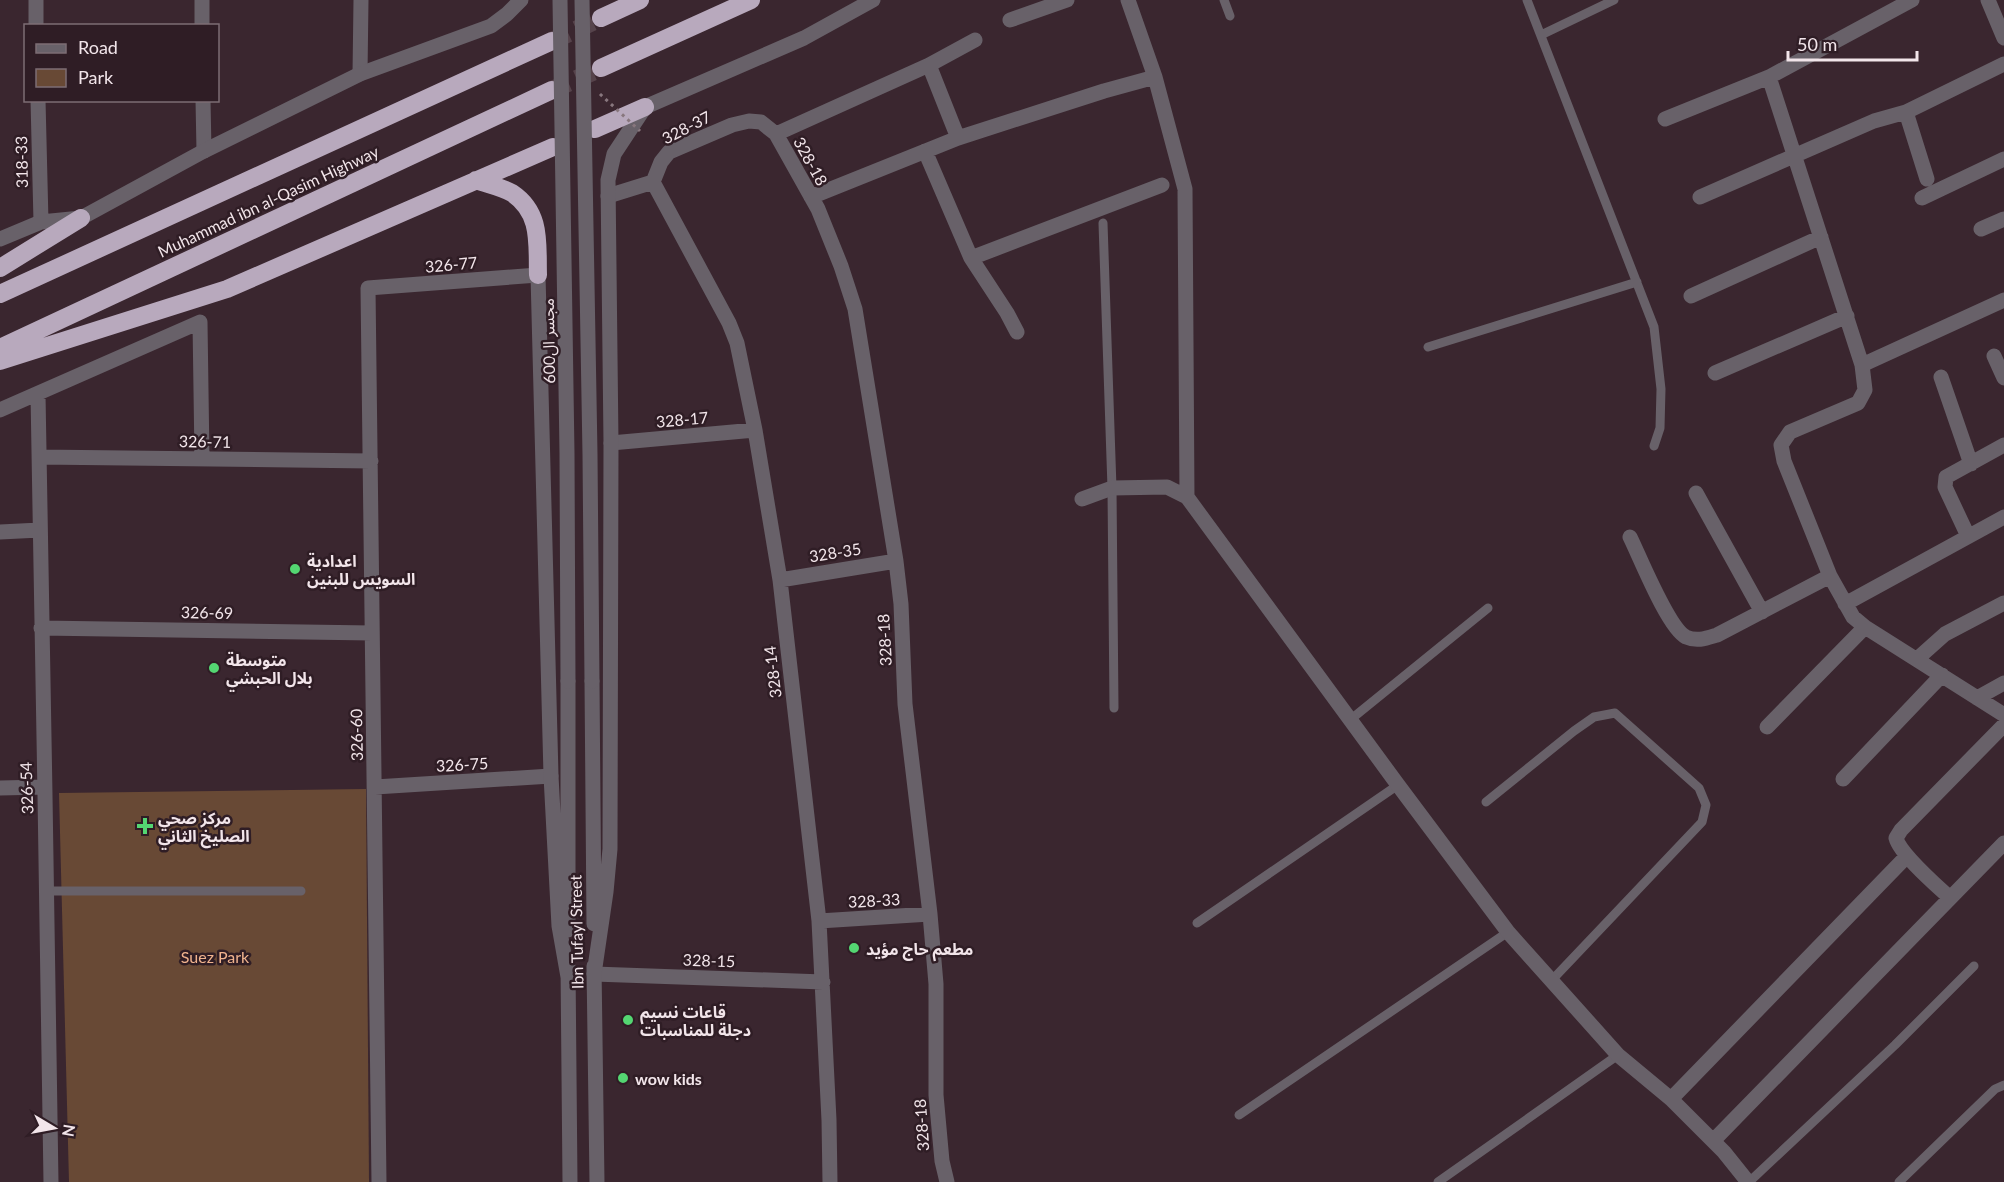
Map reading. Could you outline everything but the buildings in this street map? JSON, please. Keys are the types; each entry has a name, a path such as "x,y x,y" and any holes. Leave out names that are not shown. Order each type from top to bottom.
{"highway":[{"path":"601,18 640,0"},
{"path":"601,68 751,0"},
{"name":"Muhammad ibn al-Qasim Highway","path":"0,294 552,41"},
{"name":"Muhammad ibn al-Qasim Highway","path":"0,348 552,90"},
{"path":"595,129 645,107"},
{"path":"0,361 227,289 553,147"},
{"path":"476,180 512,193 533,217 537,228 538,274"},
{"path":"0,268 81,218"}],"street":[{"path":"36,0 36,24"},
{"path":"202,0 202,24"},
{"path":"360,74 361,0"},
{"path":"0,239 41,222 81,218 204,151 360,74 491,26 521,0"},
{"name":"مجسر ال600","path":"560,0 567,408 568,681"},
{"name":"Ibn Tufayl Street","path":"582,0 590,454 597,1182"},
{"path":"594,974 609,870 611,443 608,180 614,154 645,107 804,38 873,0"},
{"path":"1010,20 1066,0"},
{"path":"1128,0 1155,77 1185,189 1186,497"},
{"path":"1665,119 1769,77 1912,0"},
{"path":"1988,0 2004,38"},
{"path":"776,134 929,65 975,40"},
{"path":"1700,197 1874,121 1906,112 2004,64"},
{"path":"929,65 958,138"},
{"path":"811,197 958,138 1155,77"},
{"path":"1769,77 1862,365 1865,390 1858,403 1790,432 1781,444 1784,461 1830,576 1853,617 1865,627 2004,715"},
{"name":"318-33","path":"38,102 41,222"},
{"path":"203,102 204,151"},
{"path":"1906,112 1928,179"},
{"name":"328-37","path":"653,182 669,152 732,124 749,121 761,122"},
{"name":"328-18","path":"761,122 776,134 818,209 855,309 901,603 905,704 936,984 936,1095 942,1161 947,1182"},
{"path":"925,151 971,258 1017,332"},
{"path":"1922,198 2004,159"},
{"path":"608,196 653,182"},
{"name":"328-14","path":"653,182 729,323 737,343 755,430 780,580 819,921 830,1182"},
{"path":"971,258 1162,185"},
{"path":"1981,229 2004,219"},
{"path":"1691,296 1821,237"},
{"path":"538,274 550,777 559,926 568,977"},
{"name":"326-77","path":"368,288 538,274"},
{"name":"326-60","path":"368,288 380,1182"},
{"path":"1862,365 2004,300"},
{"path":"1715,373 1846,316"},
{"path":"0,410 200,321 202,459"},
{"path":"1994,356 2004,378"},
{"path":"1941,377 1971,464"},
{"name":"326-54","path":"38,394 44,787 48,891 51,1182"},
{"name":"328-17","path":"611,443 755,430"},
{"path":"1968,536 1946,487 1947,477 2004,445"},
{"name":"326-71","path":"39,457 370,461"},
{"path":"1082,499 1112,488 1167,487 1186,497 1508,932 1618,1055 1671,1099 1713,1141 1749,1182"},
{"path":"1696,493 1762,612"},
{"path":"1845,604 2004,517"},
{"path":"0,532 40,530"},
{"path":"1630,537 1669,617 1679,633 1689,638 1700,640 1718,635 1830,576"},
{"name":"328-35","path":"780,580 896,561"},
{"path":"1917,660 1945,634 2004,603"},
{"path":"1767,727 1865,627"},
{"name":"326-69","path":"41,628 372,633"},
{"path":"1843,778 1942,675"},
{"name":"Ibn Tufayl Street","path":"568,681 570,1182"},
{"path":"1977,698 2004,683"},
{"path":"1950,898 1907,856 1898,845 1896,837 2004,725"},
{"name":"326-75","path":"375,787 550,777"},
{"path":"0,788 44,787"},
{"path":"1713,1141 2004,843"},
{"path":"1671,1099 1907,856"},
{"name":"328-33","path":"819,921 930,914"},
{"name":"328-15","path":"594,974 823,982"}],"lane":[{"path":"1224,0 1230,16"},
{"path":"1527,0 1654,327 1661,389 1660,428 1654,446"},
{"path":"1541,35 1614,0"},
{"path":"1104,223 1112,488 1114,708"},
{"path":"1428,347 1637,282"},
{"path":"1350,720 1488,608"},
{"path":"1486,802 1594,717 1616,712 1699,788 1706,805 1702,822 1552,980"},
{"path":"1197,924 1398,785"},
{"path":"48,891 301,891"},
{"path":"1239,1115 1508,932"},
{"path":"1749,1182 1895,1045 1974,966"},
{"path":"1438,1182 1618,1055"},
{"path":"1899,1182 1995,1089 2004,1085"}],"path":[{"path":"598,92 640,131"}],"green space":[{"name":"Suez Park","path":"366,789 369,1182 69,1182 59,793"}],"tunnel":[{"path":"552,41 601,18"},
{"path":"552,90 597,70"}],"place":[{"name":"اعدادية السويس للبنين","path":"295,569"},
{"name":"متوسطة بلال الحبشي","path":"214,668"},
{"name":"مركز صحي الصليخ الثاني","path":"145,826"},
{"name":"مطعم حاج مؤيد","path":"854,948"},
{"name":"قاعات نسيم دجلة للمناسبات","path":"628,1020"},
{"name":"wow kids","path":"623,1078"}]}
